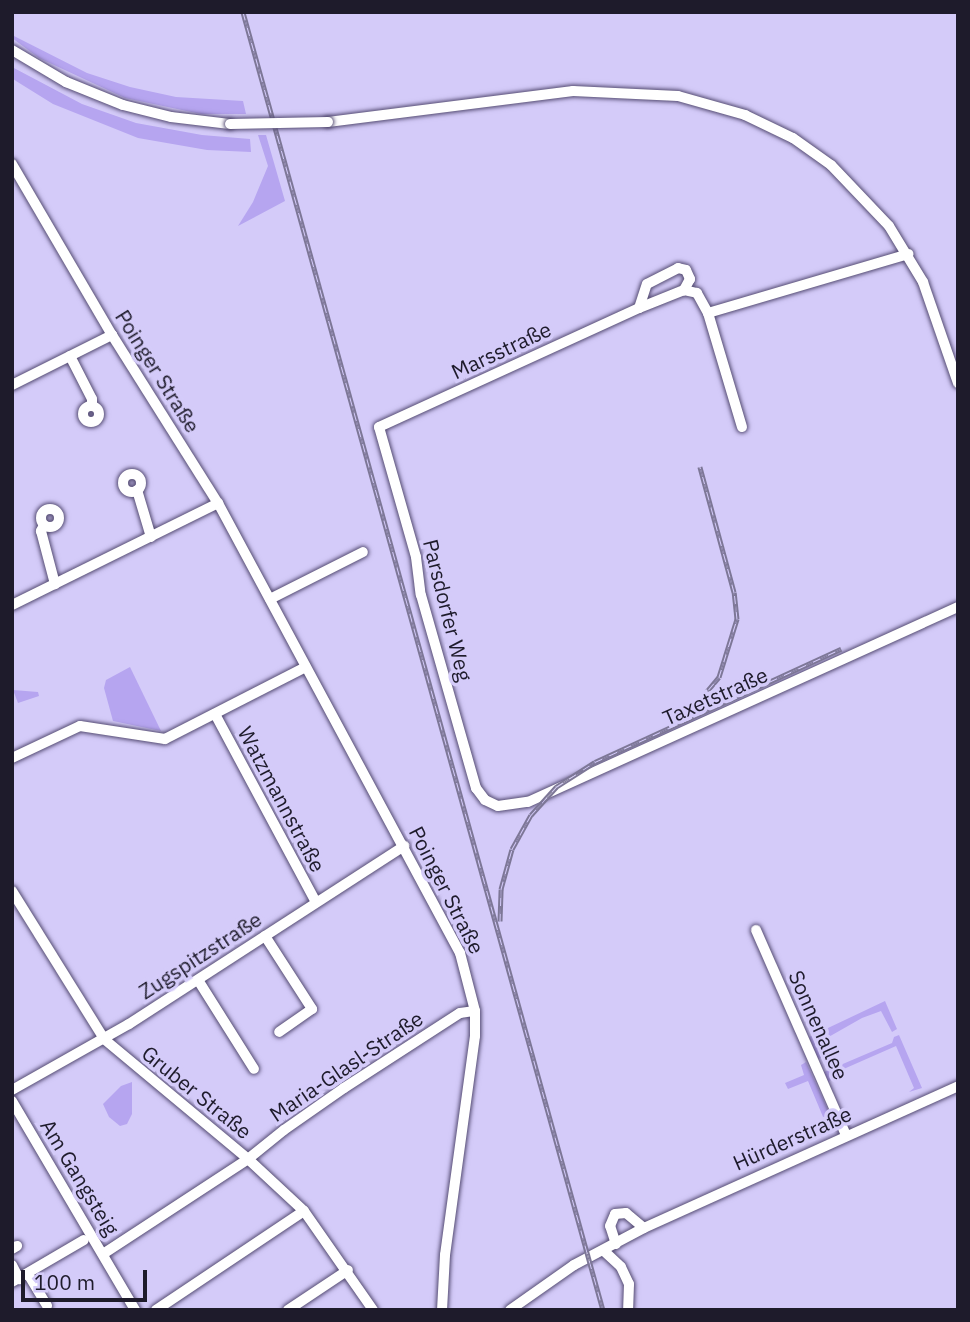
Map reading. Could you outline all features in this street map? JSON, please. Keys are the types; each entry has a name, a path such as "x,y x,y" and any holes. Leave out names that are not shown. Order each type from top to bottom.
{"street":[{"path":"12,50 66,82 123,105 171,117 230,124 328,122 573,91 645,92 699,100 770,125 814,152 871,203 935,310 958,383"},
{"name":"Poinger Straße","path":"12,164 112,335 218,503 460,953 475,1011 474,1062 447,1242 442,1310"},
{"path":"708,313 903,256"},
{"path":"639,308 647,284 678,268 686,270 690,279 684,290 697,293 708,313 742,427"},
{"name":"Marsstraße","path":"379,427 684,290"},
{"path":"12,385 112,335"},
{"path":"70,356 92,399 92,406"},
{"name":"Parsdorfer Weg","path":"379,427 415,557 421,595 476,788 485,800"},
{"path":"137,490 151,537"},
{"path":"12,605 218,503"},
{"path":"44,525 41,531 55,584"},
{"path":"270,599 363,552"},
{"name":"Taxetstraße","path":"485,800 498,806 528,803 958,607"},
{"path":"12,758 80,726 165,739 306,667"},
{"name":"Watzmannstraße","path":"215,714 316,902"},
{"name":"Zugspitzstraße","path":"12,1090 104,1039 404,846"},
{"name":"Gruber Straße","path":"12,891 104,1039 248,1159 303,1211 348,1270 373,1310"},
{"name":"Sonnenallee","path":"756,930 846,1135"},
{"path":"265,936 312,1009 279,1032"},
{"path":"198,980 254,1069"},
{"name":"Maria-Glasl-Straße","path":"103,1254 248,1159 284,1130 460,1013 475,1011"},
{"name":"Hürderstraße","path":"510,1310 574,1265 643,1228 958,1086"},
{"name":"Am Gangsteig","path":"12,1101 135,1310"},
{"path":"156,1310 303,1211"},
{"path":"616,1244 610,1226 615,1214 626,1213 643,1228"},
{"path":"20,1278 84,1240"},
{"path":"604,1251 621,1266 629,1284 628,1310"},
{"path":"12,1265 20,1278 47,1306"},
{"path":"288,1310 348,1270"}],"shaded area":[{"path":"14,36 87,73 130,87 176,97 243,101 246,114 201,114 125,98 39,58 12,38"},
{"path":"12,67 82,104 136,123 202,135 250,139 251,152 207,150 138,138 53,104 12,78"},
{"path":"258,135 266,135 285,201 238,226 253,202 268,166"},
{"path":"130,667 161,731 113,721 104,688 106,680"},
{"path":"13,690 38,692 39,696 18,703"},
{"path":"885,1001 897,1029 892,1032 881,1011 862,1018 818,1043 824,1057 818,1059 809,1037"},
{"path":"899,1035 922,1088 909,1092 914,1088 896,1046 830,1075 831,1080 828,1082 824,1072 892,1043 894,1037"},
{"path":"806,1062 833,1121 833,1127 754,1164 753,1159 826,1124 808,1081 788,1089 785,1083 804,1075 801,1065"},
{"path":"132,1082 132,1114 127,1124 120,1126 109,1117 103,1104 121,1086"}],"railway":[{"path":"243,12 603,1310"},
{"path":"688,714 719,677 737,619 734,592 700,467"},
{"path":"500,921 501,889 512,849 531,815 556,787 595,762 841,649"}]}
